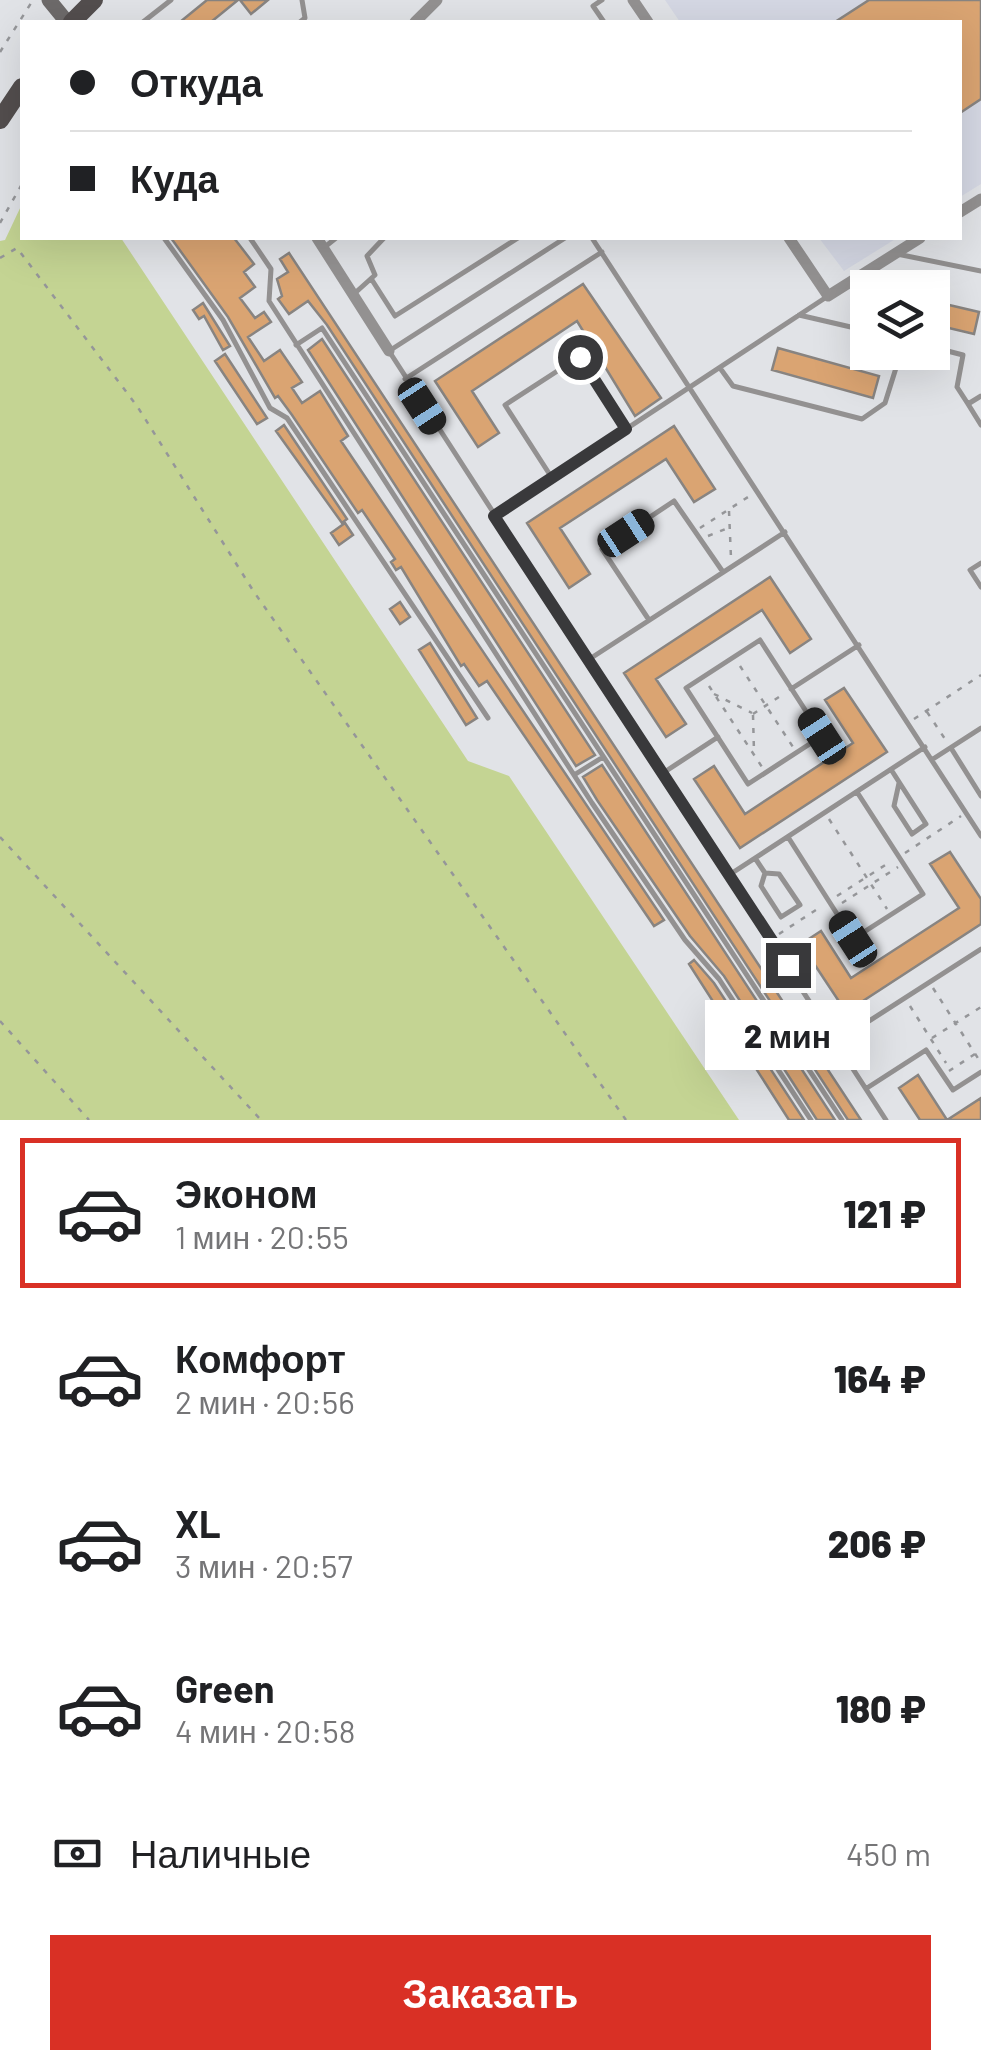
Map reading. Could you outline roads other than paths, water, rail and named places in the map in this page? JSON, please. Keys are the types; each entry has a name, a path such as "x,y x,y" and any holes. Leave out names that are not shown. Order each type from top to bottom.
{"main road":[{"path":"71,20 94,0"},
{"path":"0,120 20,90"}],"street":[{"path":"49,0 67,20"},
{"path":"417,20 436,0"},
{"path":"790,240 828,296 917,240"},
{"path":"320,243 389,351"}],"lane":[{"path":"146,20 171,0"},
{"path":"602,0 593,6 603,20"},
{"path":"165,240 223,320 270,408 287,418 488,718"},
{"path":"251,240 271,269 269,301 296,345 574,775 686,940 719,979 811,1120"},
{"path":"353,294 372,280 374,270 367,256 382,240"},
{"path":"372,280 395,316 515,240"},
{"path":"562,240 389,351 886,1120"},
{"path":"593,240 981,836"},
{"path":"405,379 602,252"},
{"path":"894,254 981,271"},
{"path":"494,516 828,296"},
{"path":"798,316 850,327"},
{"path":"296,345 322,328 842,1120"},
{"path":"950,352 964,356 957,386 981,424"},
{"path":"552,478 505,405 580,357 626,429"},
{"path":"720,368 733,386 862,419 886,403 896,370"},
{"path":"968,404 981,396"},
{"path":"649,620 602,549 674,501 722,572"},
{"path":"588,660 785,532"},
{"path":"981,563 970,570 981,587"},
{"path":"760,640 791,689 822,736 748,784 686,688 760,640"},
{"path":"791,689 859,645"},
{"path":"933,759 981,728"},
{"path":"663,773 718,737"},
{"path":"729,876 925,748"},
{"path":"950,748 981,796"},
{"path":"574,775 603,757"},
{"path":"891,770 926,824 912,834 894,806 899,783"},
{"path":"788,837 853,939 923,894 857,792"},
{"path":"755,858 765,873"},
{"path":"765,873 779,874 800,905 781,917 761,886 765,873"},
{"path":"838,1042 981,949"},
{"path":"866,1089 926,1050 953,1090 981,1072"}]}
